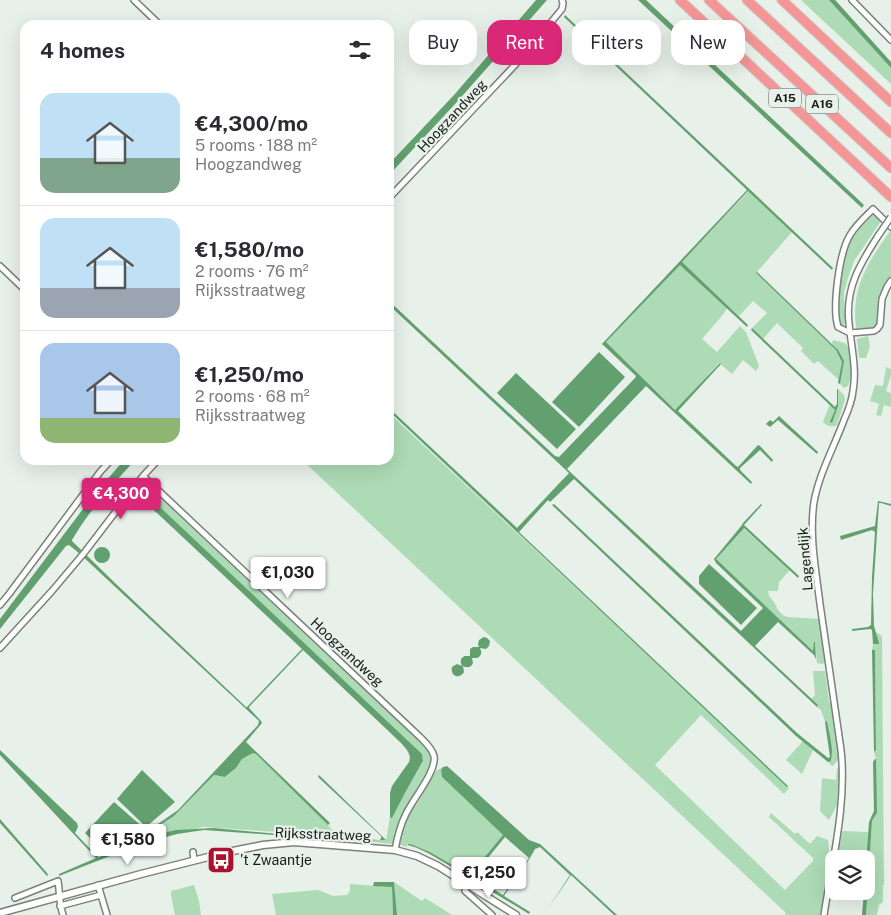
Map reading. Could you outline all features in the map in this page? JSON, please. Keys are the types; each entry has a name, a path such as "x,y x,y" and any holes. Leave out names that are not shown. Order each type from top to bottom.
{"highway":[{"name":"A15","path":"680,0 891,196"},
{"name":"A16","path":"709,0 891,168"},
{"name":"A16","path":"747,0 891,133"},
{"path":"782,0 891,102"}],"street":[{"path":"134,0 155,20"},
{"name":"Hoogzandweg","path":"394,193 515,64 562,9 562,0"},
{"path":"852,0 891,40"},
{"path":"891,227 873,209 850,235 843,252 836,293 837,325 840,329 850,334 874,332 880,325 882,298 891,281"},
{"name":"Lagendijk","path":"824,915 838,831 842,770 841,750 818,589 812,522 818,487 854,391 855,369 848,317 851,288 863,259 891,217"},
{"path":"0,266 20,285"},
{"path":"0,605 106,465"},
{"path":"0,648 52,592 153,465"},
{"name":"Hoogzandweg","path":"143,476 413,730 430,749 434,756 434,765 405,815 397,840 396,850"},
{"name":"Rijksstraatweg","path":"0,913 194,860 248,848 282,843 308,843 396,850 408,853 426,860 516,915"},
{"path":"193,852 194,860"},
{"path":"15,898 58,881 60,906 63,915"},
{"path":"466,884 465,891 492,915"},
{"path":"98,885 107,915"},
{"path":"28,893 33,905"},
{"path":"60,906 101,895"}],"shaded area":[{"path":"536,0 547,0 529,20 519,20"},
{"path":"638,0 646,0 671,24 671,31"},
{"path":"801,0 829,0 891,68 891,84"},
{"path":"829,0 837,2 891,62 891,68"},
{"path":"565,15 572,22 572,25 564,17"},
{"path":"487,57 487,65 490,65 394,170 394,159"},
{"path":"615,65 618,65 833,268 832,270 748,191 682,262 748,325 747,327 680,265 606,342 675,410 720,363 678,411 738,467 758,445 760,446 773,460 772,462 760,450 740,468 752,482 751,484 646,386 567,469 741,631 763,608 714,559 761,504 744,525 799,576 798,578 744,528 716,559 813,651 815,642 816,659 778,622 755,646 818,705 817,707 574,479 550,502 548,500 519,532 787,787 394,416 394,413 517,528 569,473 394,310 394,306 555,456 559,457 636,376 602,344 747,190"},
{"path":"708,65 715,65 864,205 862,208"},
{"path":"749,191 792,232 756,273 836,350 842,362 839,380 818,361 814,364 801,351 803,348 777,323 763,339 752,328 767,313 753,301 739,316 681,262"},
{"path":"872,213 881,221 854,261 844,293 845,323 841,327 838,323 838,288 846,248 858,227"},
{"path":"891,230 891,279 885,287 879,321 873,329 857,332 856,303 862,277"},
{"path":"680,264 727,308 702,339 717,352 740,326 746,332 759,366 756,371 743,360 732,374 719,363 675,410 606,342"},
{"path":"757,272 838,350 844,361 840,384 838,383 842,362 836,350"},
{"path":"752,328 835,407 838,389 838,406 832,423 830,422 835,410 751,330"},
{"path":"868,336 870,346 866,358 859,358 857,339"},
{"path":"833,340 845,343 850,352 851,376 848,386 844,388 840,384 842,362 840,354 832,344"},
{"path":"599,352 625,377 579,427 552,402"},
{"path":"886,367 891,369 886,391 891,393 891,407 884,405 881,416 876,415 879,404 870,401 875,385 883,386"},
{"path":"516,373 576,429 557,449 497,393"},
{"path":"838,389 844,395 845,400 837,425 826,425 823,422 830,404 835,410 838,406"},
{"path":"779,416 818,452 817,454 778,420 770,427 766,424 770,420 773,422"},
{"path":"394,418 789,788 784,794 701,715 655,765 785,890 813,861 813,858 769,817 771,813 795,834 797,832 810,844 817,836 828,840 829,850 825,850 825,890 821,915 785,915 786,913 307,465 394,465"},
{"path":"120,465 131,465 93,509 72,541 246,707 302,649 141,498 145,493 422,754 423,761 392,818 390,817 390,793 392,786 409,762 410,756 408,752 401,743 303,650 249,707 262,723 246,742 330,823 328,825 253,753 242,759 236,768 225,777 214,775 174,816 142,835 178,810 258,725 259,721 69,545 66,546 0,629 0,619 92,497"},
{"path":"144,482 418,739 428,751 431,762 429,770 404,813 392,844 362,841 386,840 390,817 392,817 423,762 422,754 144,493 143,495 137,491"},
{"path":"878,501 891,504 891,506 879,503 873,594 874,626 879,644 873,644 872,630 852,631 852,629 871,625 875,532 872,530 841,540 840,536 875,526"},
{"path":"554,504 797,733 828,758 830,757 825,722 827,721 832,746 831,761 828,762 796,736 552,505"},
{"path":"743,528 790,570 779,582 778,591 768,591 778,610 787,617 820,619 824,663 817,663 815,642 814,652 715,559"},
{"path":"99,547 105,547 110,552 108,561 99,563 94,558 94,552"},
{"path":"709,564 757,608 741,625 699,584 699,576"},
{"path":"875,632 882,636 884,885 883,902 879,905 877,915 866,915 867,900 875,900 875,850 870,850 872,821 876,815 876,759 874,752 876,750 875,651 872,650 873,644 879,643"},
{"path":"484,637 490,641 489,646 486,649 480,648 481,655 477,658 472,658 472,665 470,667 463,666 464,672 460,676 455,676 452,673 452,667 457,664 462,666 462,658 470,656 470,649 479,647 479,640"},
{"path":"872,650 875,650 876,750 874,752"},
{"path":"813,671 825,671 829,702 831,703 840,755 840,758 833,766 828,762 832,758 827,722 825,722 821,710 817,707 818,705 811,699 815,695"},
{"path":"803,741 813,750 802,774 786,760"},
{"path":"0,750 77,823 78,827 75,833 97,858 155,835 176,830 214,828 279,834 381,839 381,836 318,777 319,775 386,840 356,841 204,830 177,834 143,843 59,876 59,874 96,858 0,755"},
{"path":"253,753 337,836 203,827 146,842 143,836 174,816 214,775 226,777 242,759"},
{"path":"876,759 877,813 872,821 870,850 867,850 869,822 874,811 873,762"},
{"path":"447,766 529,840 540,844 617,915 614,915 571,875 547,910 570,875 540,847 535,849 504,896 530,912 529,914 438,859 408,845 410,844 430,852 470,875 503,835 442,777 441,770","holes":["505,837 529,858 503,895 473,876"]},
{"path":"840,766 837,805 829,820 820,811 822,778 836,780 837,769"},
{"path":"443,767 441,770 442,777 503,835 471,875 430,852 408,844 407,847 400,845 408,814 417,804 436,771"},
{"path":"142,770 175,802 146,827 117,799"},
{"path":"114,802 145,829 101,849 85,833"},
{"path":"0,819 47,873 47,876 0,823"},
{"path":"842,831 868,832 867,850 839,850"},
{"path":"374,882 394,882 397,915 393,915 392,887 373,886"},
{"path":"394,882 422,901 425,898 452,915 397,915"},
{"path":"350,884 392,887 393,915 276,915 272,894 318,890 333,896 347,895 350,891"},
{"path":"194,885 201,915 175,915 171,891"},
{"path":"863,900 867,900 866,915 862,915"}],"place":[{"name":"'t Zwaantje","path":"221,860"}]}
